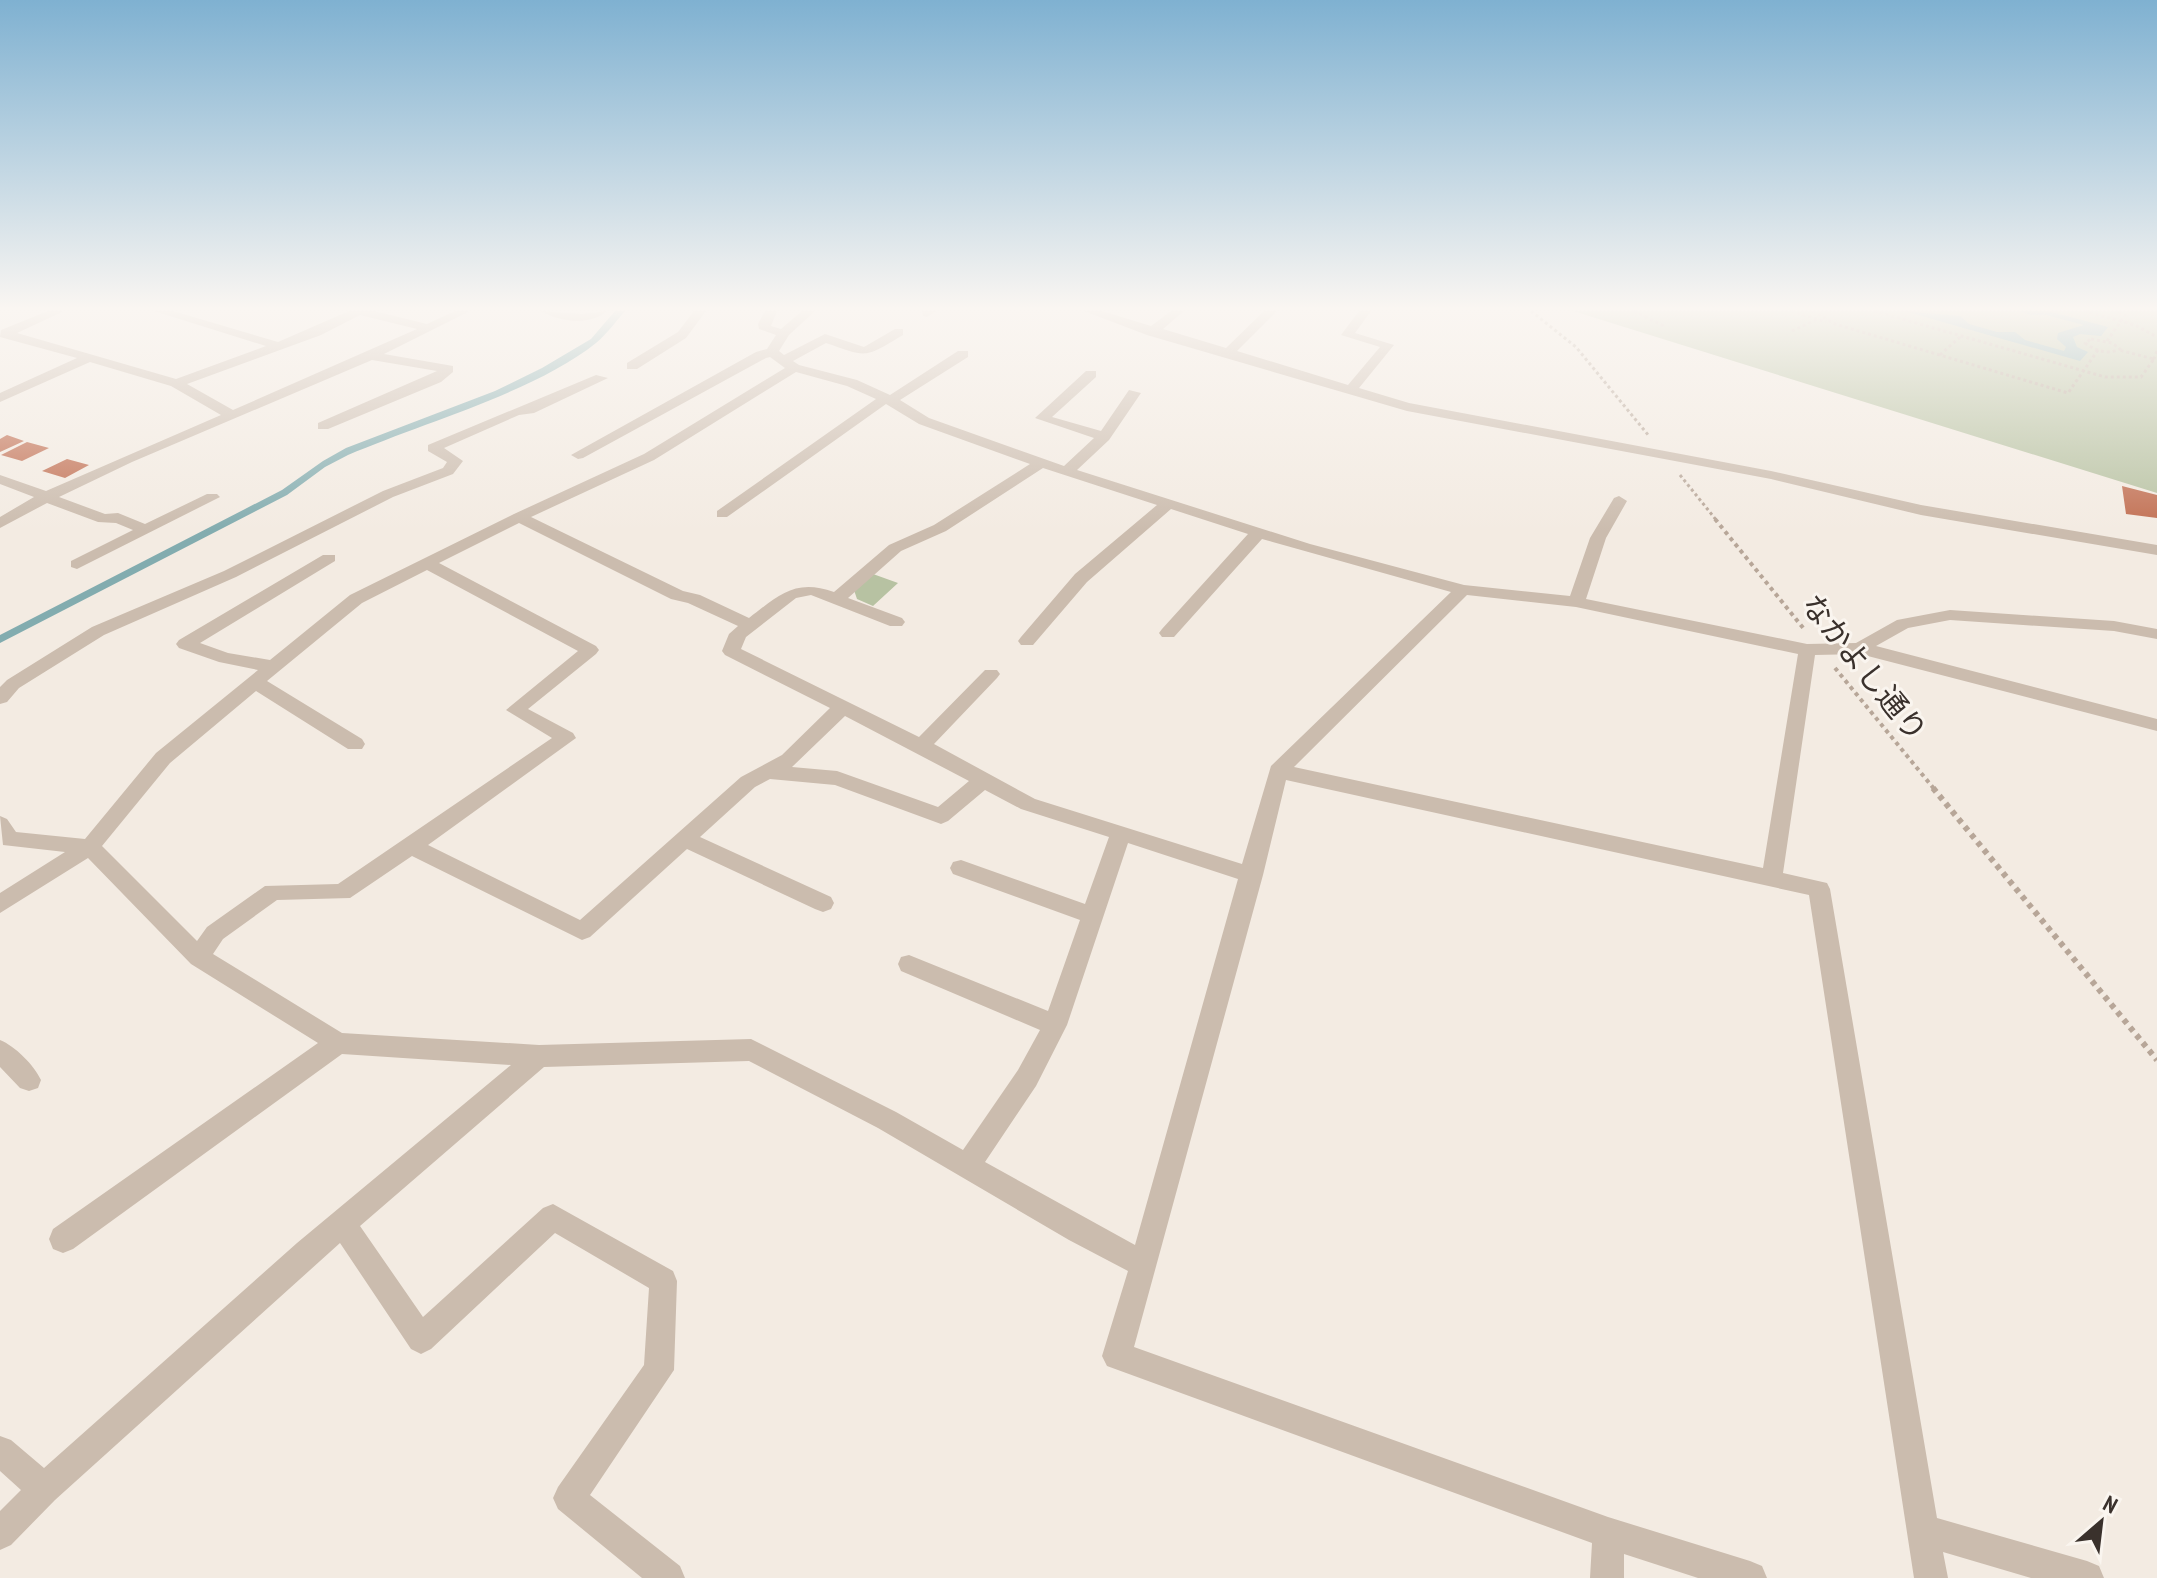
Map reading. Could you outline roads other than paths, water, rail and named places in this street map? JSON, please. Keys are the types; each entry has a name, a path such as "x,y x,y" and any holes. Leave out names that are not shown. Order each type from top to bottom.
{"street":[{"path":"0,398 29,385"},
{"path":"179,385 232,415"},
{"path":"0,523 47,495 131,455 304,385"},
{"path":"323,426 422,385"},
{"path":"0,698 13,684 98,631 230,574 388,494 448,471 456,461 433,448 516,411 529,410 586,385"},
{"path":"578,455 707,385"},
{"path":"0,904 90,847 163,758 356,599 519,517 649,457 713,420 754,385"},
{"path":"856,385 888,399 924,421 1041,463 1258,533 1463,590 1576,602 1813,650 1860,648 2157,725"},
{"path":"722,514 912,385"},
{"path":"1079,385 1042,418 1104,437"},
{"path":"1326,385 1482,424 1771,475 1921,510 2157,550"},
{"path":"1349,392 1355,385"},
{"path":"1067,471 1104,437 1134,393"},
{"path":"836,599 895,548 940,528 1041,463"},
{"path":"0,479 103,519 118,518 145,530"},
{"path":"77,564 212,497"},
{"path":"1576,602 1598,538 1619,501"},
{"path":"1027,641 1081,578 1168,504"},
{"path":"519,517 677,595 694,599 750,625"},
{"path":"1168,633 1258,533"},
{"path":"274,667 225,658 185,644 329,558"},
{"path":"199,957 215,933 273,892 342,892 566,738 515,710 590,650 428,564"},
{"path":"896,622 812,590 791,594 738,634 731,651 921,746 1028,804 1252,875"},
{"path":"1463,590 1278,771 1252,875 1117,1356 1608,1533 1750,1578"},
{"path":"1860,648 1903,624 1950,615 2114,626 2157,634"},
{"path":"1772,878 1813,650"},
{"path":"921,746 991,674"},
{"path":"255,682 355,744"},
{"path":"411,846 582,931 748,782 789,760 843,706"},
{"path":"1278,771 1819,889 1931,1578"},
{"path":"771,772 837,778 941,816 982,781"},
{"path":"0,824 10,839 90,847 199,957 338,1043 539,1056 751,1050 887,1120 1079,1231 1144,1264"},
{"path":"967,1167 1027,1078 1055,1025 1120,835"},
{"path":"684,839 823,903"},
{"path":"961,868 1094,916"},
{"path":"909,964 1055,1025"},
{"path":"63,1239 338,1043"},
{"path":"0,1051 29,1080"},
{"path":"0,1534 44,1489 342,1223 539,1056"},
{"path":"342,1223 421,1339 553,1217 663,1281 659,1370 569,1498 668,1578"},
{"path":"0,1451 44,1489"},
{"path":"1924,1530 2087,1578"},
{"path":"1607,1578 1608,1533"}],"water":[{"path":"508,385 526,385 348,455 325,467 287,495 0,643 0,635 282,490 346,448"}]}
